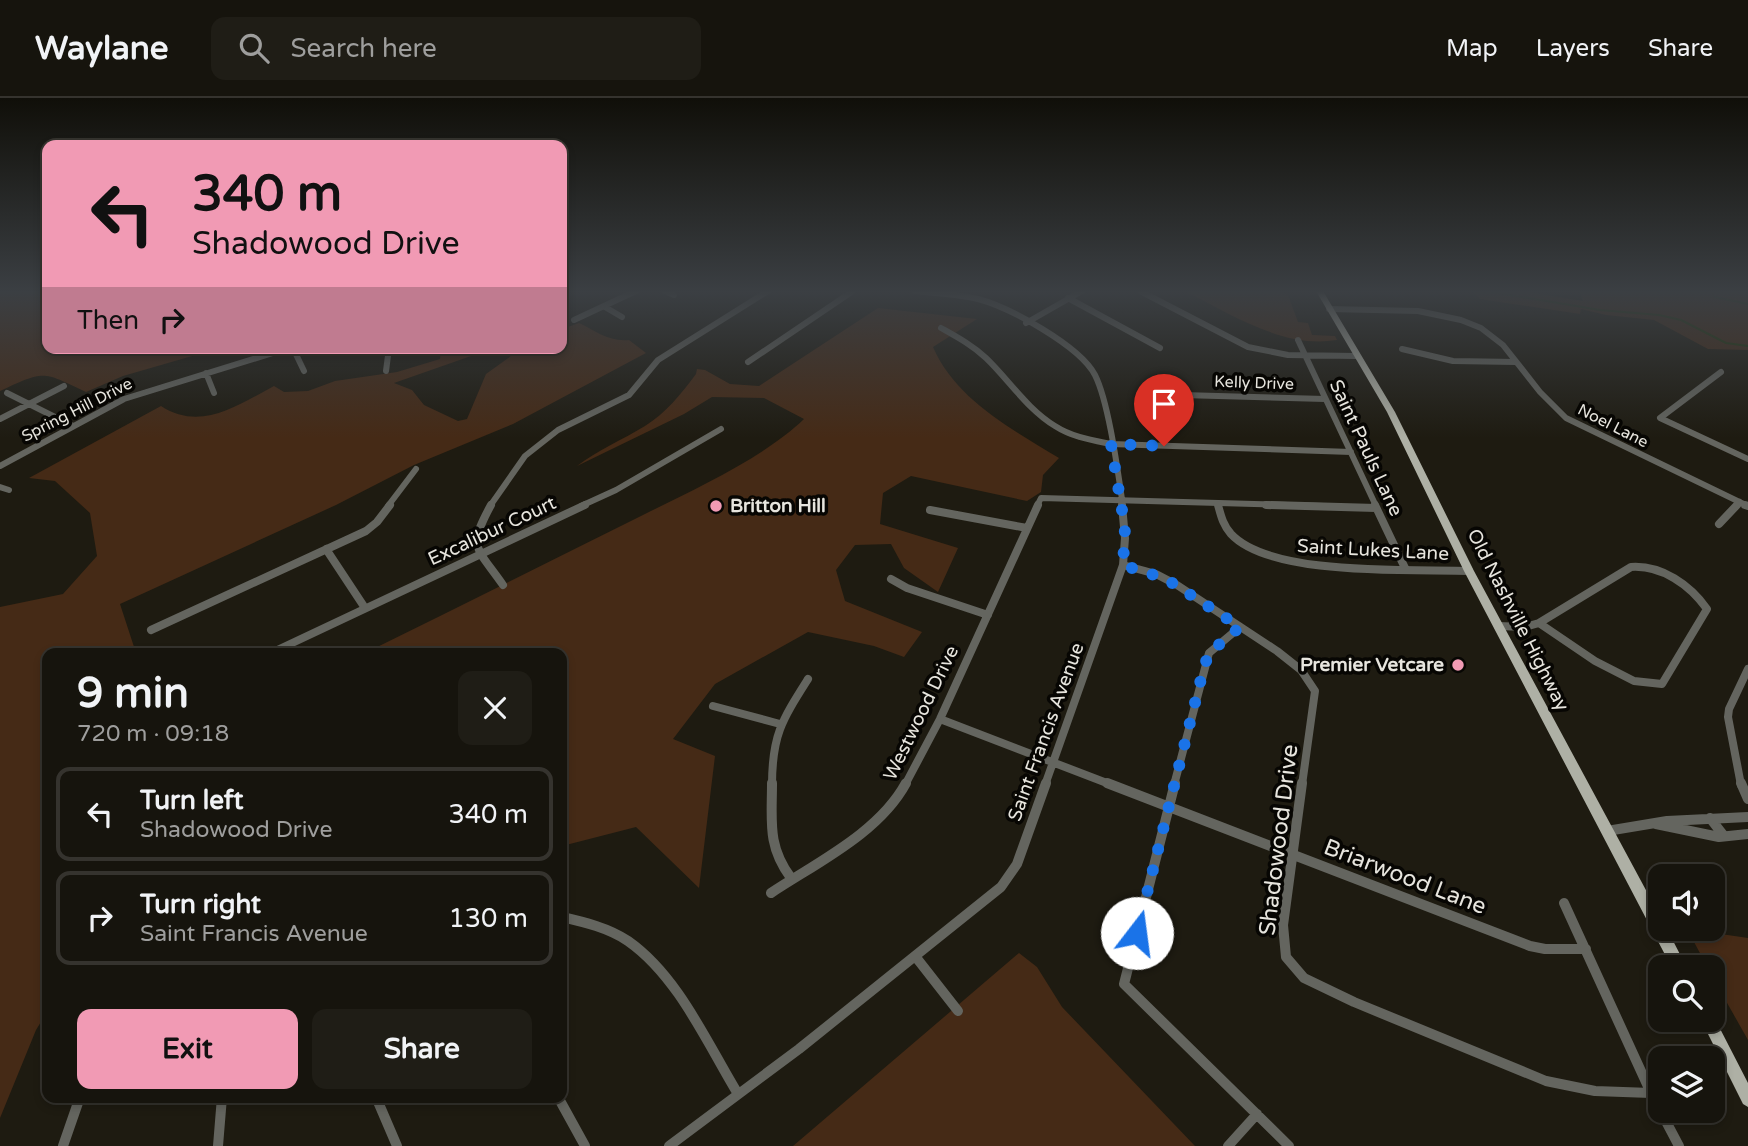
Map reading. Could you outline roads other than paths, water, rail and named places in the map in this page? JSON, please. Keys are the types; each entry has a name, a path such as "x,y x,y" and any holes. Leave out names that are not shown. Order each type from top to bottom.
{"main road":[{"name":"Old Nashville Highway","path":"1347,340 1419,464 1469,571 1673,955"},
{"path":"1714,1032 1748,1099"}],"street":[{"path":"503,585 477,547 476,533 483,517 513,471 532,449 558,430 629,395 658,360 690,340"},
{"path":"748,362 781,340"},
{"path":"966,340 980,350 1026,404 1050,423 1084,440 1111,444 1351,452"},
{"name":"Saint Francis Avenue","path":"669,1146 799,1049 1001,887 1017,864 1123,565 1125,528 1122,500 1097,381 1089,365 1075,352 1055,340"},
{"path":"1145,340 1160,348"},
{"path":"1234,340 1248,347 1281,355 1356,356"},
{"name":"Saint Pauls Lane","path":"1298,340 1405,568"},
{"name":"Noel Lane","path":"1498,340 1546,400 1572,422 1744,504"},
{"path":"1402,349 1453,361 1516,362"},
{"name":"Spring Hill Drive","path":"0,466 124,399 271,354"},
{"path":"294,354 304,371"},
{"path":"386,371 388,354"},
{"path":"1721,372 1660,418 1748,459"},
{"path":"206,373 214,393"},
{"path":"0,419 64,386"},
{"path":"7,394 73,426"},
{"name":"Kelly Drive","path":"1182,395 1325,399"},
{"name":"Excalibur Court","path":"281,648 616,490 721,429"},
{"path":"151,630 326,550 372,526 416,469"},
{"path":"0,487 9,490"},
{"name":"Westwood Drive","path":"771,893 862,832 898,798 940,719 1041,498 1122,500"},
{"path":"1122,500 1376,508"},
{"name":"Saint Lukes Lane","path":"1218,504 1225,527 1235,537 1271,557 1312,565 1469,571"},
{"path":"1719,524 1744,504"},
{"path":"930,510 1027,528"},
{"path":"326,550 365,608"},
{"name":"Shadowood Drive","path":"1123,565 1166,579 1240,627 1293,662 1315,691 1283,925 1286,957 1304,978 1354,1002 1546,1081 1595,1091 1648,1093"},
{"path":"1498,626 1525,627 1539,624 1631,567 1640,565 1658,570 1700,598 1707,609 1662,684 1634,681 1595,661 1539,624"},
{"path":"891,579 906,588 988,615"},
{"path":"1240,627 1209,653 1124,984 1289,1146"},
{"path":"1748,669 1746,668 1733,699 1728,717 1742,789 1748,799"},
{"path":"791,878 779,862 772,843 772,754 780,724 808,679"},
{"path":"713,706 780,724"},
{"name":"Briarwood Lane","path":"940,719 1530,946 1545,949 1586,949"},
{"path":"1607,831 1667,821 1748,817"},
{"path":"1710,818 1724,836"},
{"path":"1656,824 1724,836 1748,834"},
{"path":"1564,903 1648,1086"},
{"path":"567,919 610,932 628,941 648,958 666,980 738,1094"},
{"path":"915,956 958,1011"},
{"path":"64,1146 78,1103"},
{"path":"218,1146 222,1103"},
{"path":"379,1103 397,1146"},
{"path":"561,1103 585,1146"},
{"path":"1227,1146 1257,1114"},
{"path":"1667,1123 1679,1146"}],"waterway":[{"path":"1720,340 1748,346"}],"place":[{"name":"Britton Hill","path":"716,506"},
{"name":"Premier Vetcare","path":"1458,665"}]}
